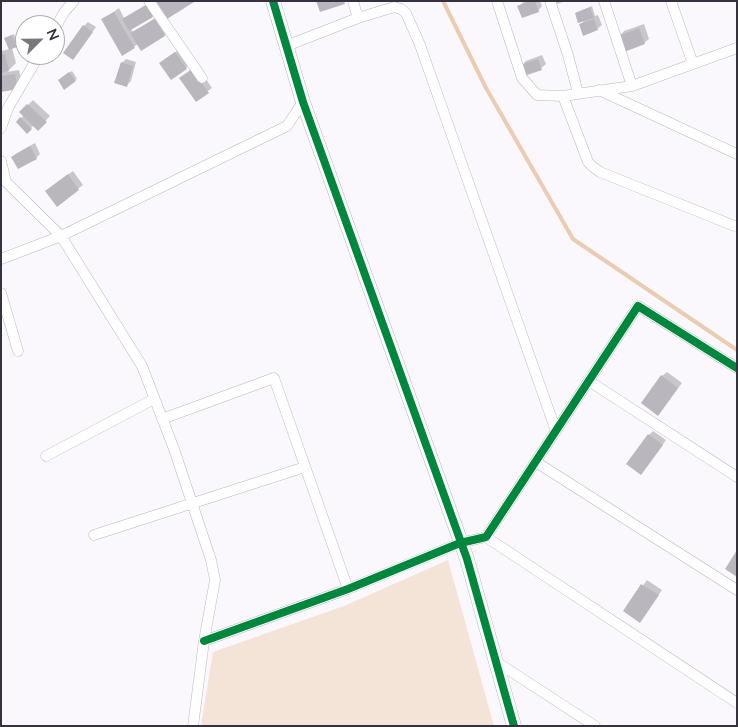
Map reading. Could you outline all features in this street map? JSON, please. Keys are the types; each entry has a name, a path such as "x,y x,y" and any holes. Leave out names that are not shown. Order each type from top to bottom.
{"street":[{"path":"63,15 74,1"},
{"path":"148,1 202,78"},
{"path":"273,1 303,102 466,559 514,726"},
{"path":"353,1 358,18"},
{"path":"497,1 522,78 537,94 563,96 632,86 737,48"},
{"path":"550,1 578,93"},
{"path":"604,1 632,86"},
{"path":"672,1 693,64"},
{"path":"286,46 394,6 406,13 420,45 556,431"},
{"path":"1,128 8,108 33,65"},
{"path":"599,90 737,154"},
{"path":"563,96 588,162 593,167 600,172 737,227"},
{"path":"1,259 61,236 287,126 303,102"},
{"path":"1,162 6,182 61,236 142,366 192,503 211,560 215,580 204,640 193,726"},
{"path":"1,293 18,351"},
{"path":"204,640 348,589 460,544 486,537 638,306 737,368"},
{"path":"162,419 274,378 348,589"},
{"path":"589,381 737,477"},
{"path":"46,456 154,399"},
{"path":"536,462 737,590"},
{"path":"94,535 305,467"},
{"path":"486,537 737,703"},
{"path":"495,661 595,726"}],"shaded area":[{"path":"448,560 494,726 201,726 213,652 344,606"}],"building":[{"path":"156,1 193,1 194,2 167,19"},
{"path":"316,1 344,1 345,4 320,12"},
{"path":"535,1 539,12 522,18 517,6"},
{"path":"146,5 153,17 129,31 122,19"},
{"path":"590,7 594,18 578,23 575,13"},
{"path":"114,12 135,48 122,56 101,19"},
{"path":"155,19 165,36 141,51 130,33"},
{"path":"594,19 598,30 583,36 579,24"},
{"path":"83,25 93,32 73,60 65,54 65,50"},
{"path":"639,28 645,44 624,52 618,36"},
{"path":"12,35 15,48 9,50 4,38"},
{"path":"175,52 187,69 171,80 159,63"},
{"path":"5,54 9,71 1,73 1,55"},
{"path":"538,59 542,70 524,76 520,65"},
{"path":"121,62 133,66 127,87 114,83"},
{"path":"192,69 209,93 196,102 179,78"},
{"path":"69,72 76,81 64,90 58,80"},
{"path":"15,74 18,89 1,92 1,76"},
{"path":"27,104 47,122 38,131 19,112"},
{"path":"20,117 32,129 27,134 16,122"},
{"path":"30,146 37,159 18,169 11,157"},
{"path":"68,174 79,190 57,207 45,191"},
{"path":"661,375 678,388 658,416 641,403"},
{"path":"648,434 663,445 641,475 626,464"},
{"path":"737,550 737,577 725,569"},
{"path":"641,584 659,595 640,623 623,611"}],"waterway":[{"path":"443,1 486,88 573,239 737,350"}],"cycle path":[{"path":"273,1 303,102 467,559 514,726"},
{"path":"204,641 348,589 460,543 486,537 638,306 737,368"}]}
